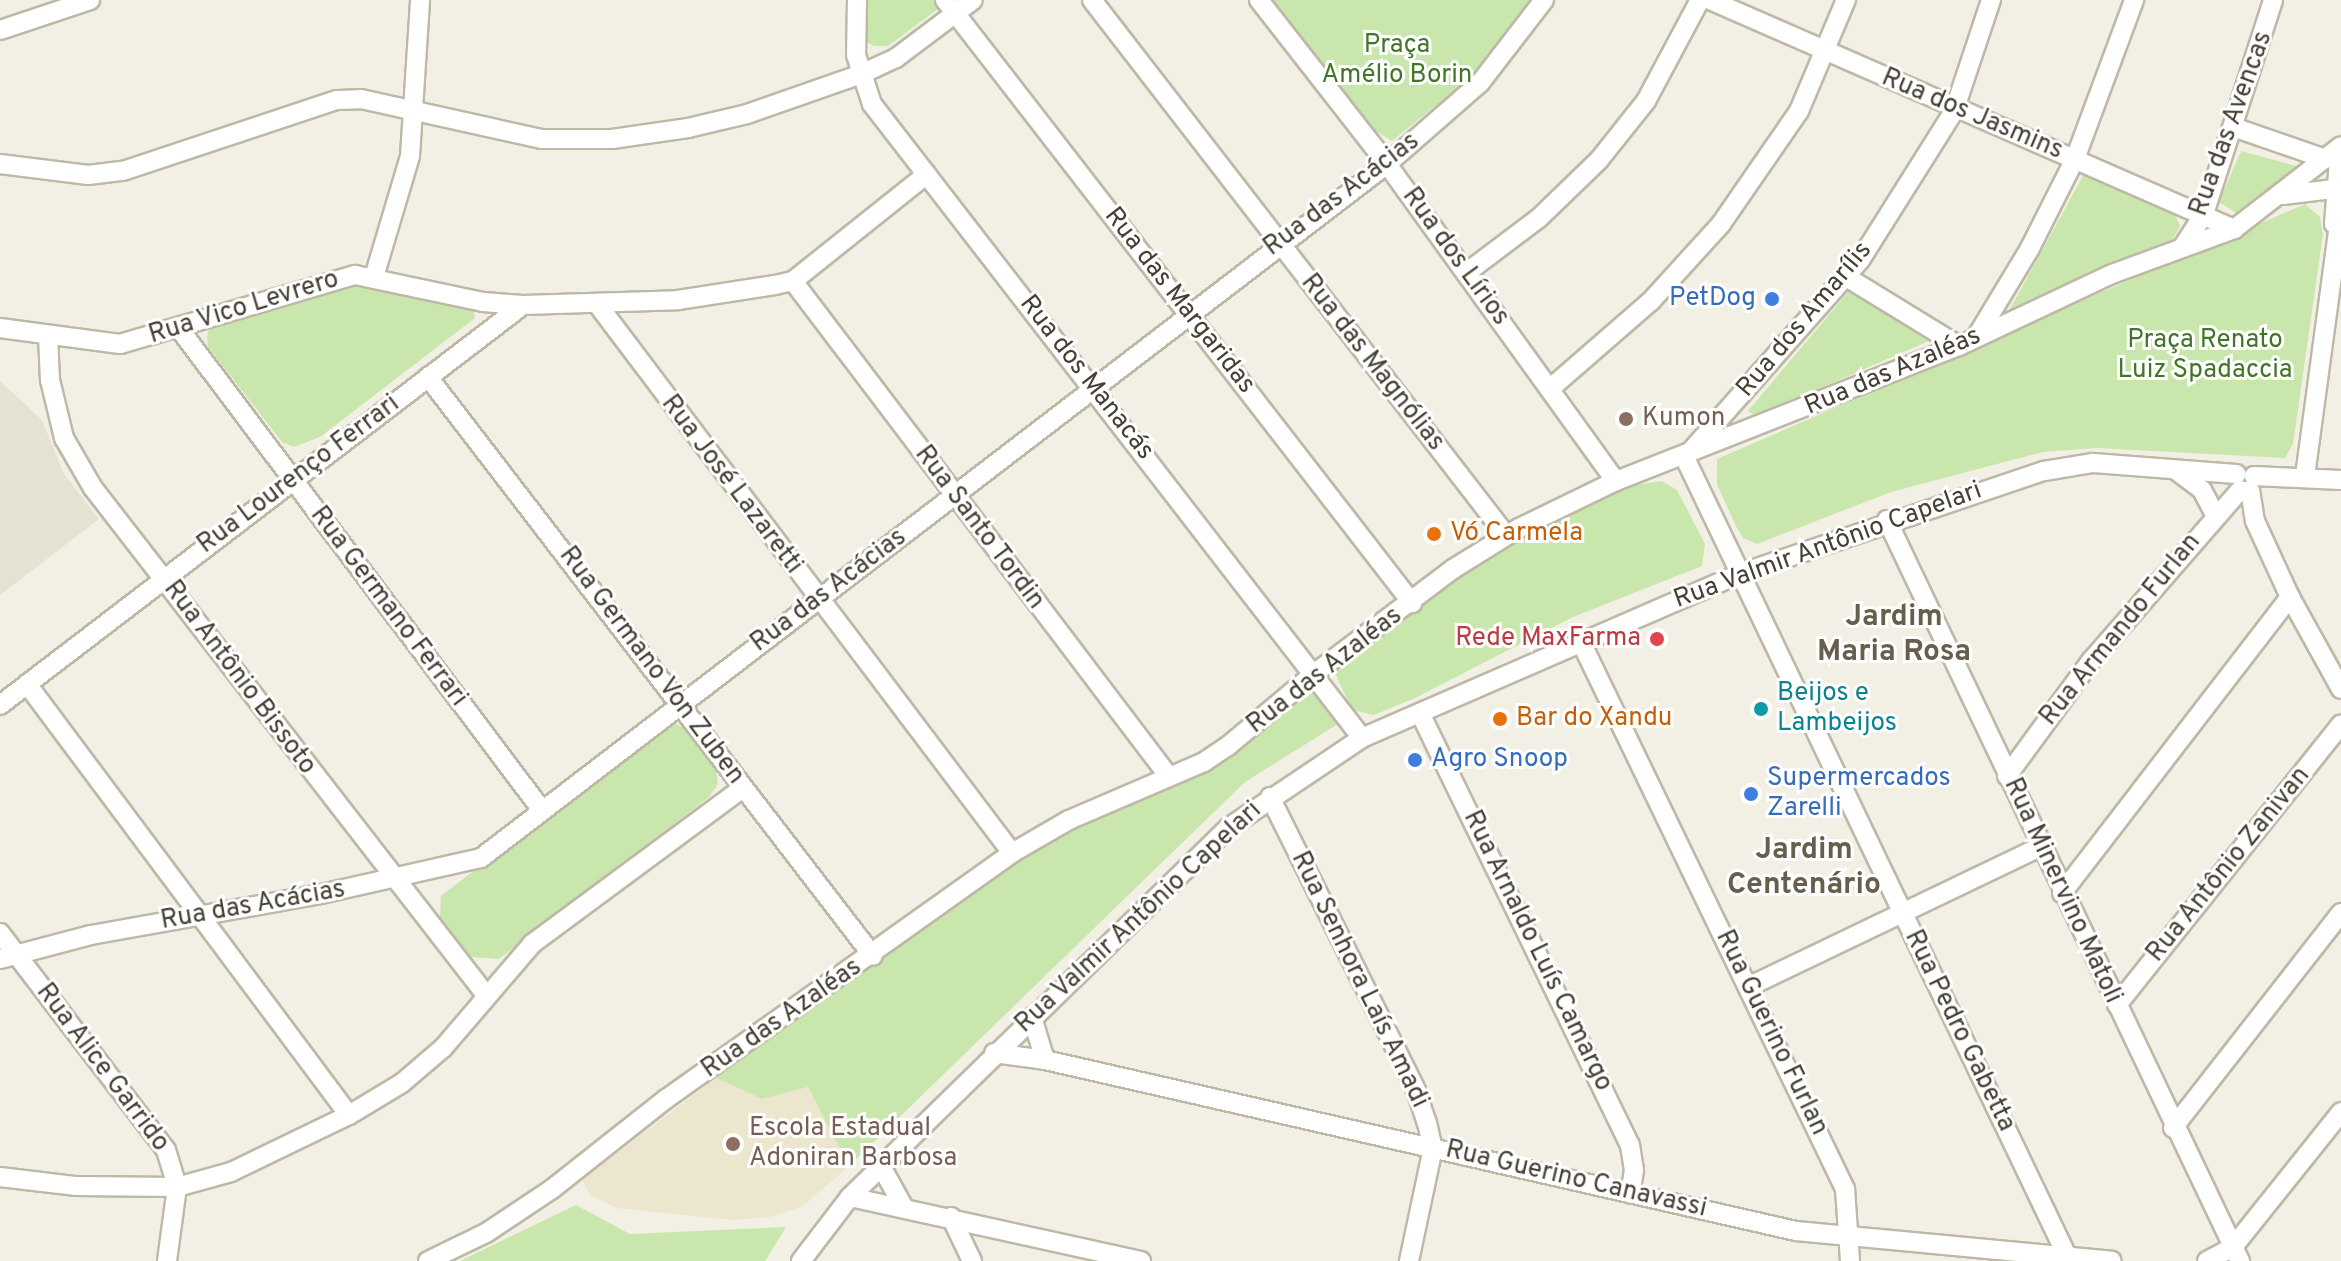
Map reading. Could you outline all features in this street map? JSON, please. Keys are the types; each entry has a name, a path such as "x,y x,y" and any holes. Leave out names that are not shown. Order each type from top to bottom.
{"street":[{"path":"0,30 90,0"},
{"path":"374,277 410,156 420,0"},
{"name":"Rua dos Manacás","path":"857,0 859,75 872,104 1315,673 1362,738"},
{"path":"0,164 88,175 123,171 337,100 361,99 413,108 542,139 612,139 747,114 859,75 896,58 950,7 973,0"},
{"name":"Rua das Magnólias","path":"1092,0 1506,535"},
{"name":"Rua dos Lírios","path":"1259,0 1387,164 1552,387 1616,481"},
{"name":"Rua das Acácias","path":"8,956 470,863 953,496 1278,243 1387,164 1480,83 1544,0"},
{"path":"1466,273 1539,218 1599,160 1646,101 1700,0"},
{"name":"Rua dos Jasmins","path":"1710,0 1954,111 2075,159 2234,229"},
{"path":"1552,387 1690,262 1799,111 1846,0"},
{"name":"Rua dos Amarílis","path":"1685,458 1848,278 1954,111 1991,0"},
{"path":"1977,336 2030,248 2075,159 2134,0"},
{"name":"Rua das Avencas","path":"2184,245 2204,214 2273,0"},
{"name":"Rua das Margaridas","path":"950,7 1412,603"},
{"path":"2233,127 2336,151 2335,235 2305,476"},
{"name":"Rua das Azaléas","path":"428,1261 486,1233 552,1189 666,1099 873,956 1012,853 1167,774 1204,762 1228,746 1315,673 1506,535 1616,481 1685,458 1959,346 2184,245 2234,229 2283,195 2336,151"},
{"name":"Rua Vico Levrero","path":"0,328 120,344 333,278 374,277 483,302 523,305 598,305 678,300 793,281 927,174"},
{"name":"Rua das Azaléas","path":"2283,195 2337,186"},
{"path":"2335,235 2341,209"},
{"path":"1848,278 1959,346"},
{"name":"Rua Santo Tordin","path":"793,281 953,496 1167,774"},
{"name":"Rua Lourenço Ferrari","path":"0,705 523,305"},
{"name":"Rua José Lazaretti","path":"598,305 816,600 1012,853"},
{"name":"Rua Germano Ferrari","path":"178,327 541,809"},
{"name":"Rua Antônio Bissoto","path":"48,335 50,380 64,438 93,488 393,880 486,995"},
{"name":"Rua Germano Von Zuben","path":"428,377 873,956"},
{"name":"Rua Pedro Gabetta","path":"1685,458 2068,1258"},
{"name":"Rua Valmir Antônio Capelari","path":"801,1261 850,1197 994,1053 1228,828 1362,738 1580,640 1742,573 1887,520 2044,471 2093,463 2177,471 2245,482 2305,476 2341,480"},
{"path":"2177,471 2202,490 2214,513"},
{"path":"2245,482 2255,521 2290,597 2341,689"},
{"name":"Rua Armando Furlan","path":"2007,776 2091,661 2214,513 2245,482"},
{"name":"Rua Minervino Matoli","path":"1887,520 2173,1128 2236,1254"},
{"path":"2062,893 2290,597"},
{"name":"Rua Guerino Furlan","path":"1580,640 1750,986 1845,1189 1851,1237 1850,1261"},
{"path":"27,684 204,915 349,1115"},
{"name":"Rua Arnaldo Luís Camargo","path":"1420,713 1630,1145 1634,1170 1630,1194"},
{"name":"Rua Antônio Zanivan","path":"2117,1005 2341,724"},
{"path":"0,1177 76,1186 177,1187 231,1172 349,1115 402,1083 443,1048 532,944 743,788"},
{"name":"Rua Senhora Laís Amadi","path":"1270,797 1416,1090 1433,1148 1409,1261"},
{"path":"1750,986 2040,847"},
{"path":"2173,1128 2341,913"},
{"name":"Rua Alice Garrido","path":"0,933 8,956 166,1150 177,1187 167,1261"},
{"path":"1032,1017 1045,1060"},
{"name":"Rua Guerino Canavassi","path":"994,1053 1045,1060 1796,1231 2112,1261"},
{"path":"2207,1261 2236,1254 2341,1112"},
{"path":"881,1166 903,1206"},
{"path":"850,1197 903,1206 1141,1261"},
{"path":"951,1217 972,1261"}],"shaded area":[{"path":"0,381 42,420 64,474 99,519 0,595"},
{"name":"Escola Estadual Adoniran Barbosa","path":"716,1078 762,1099 808,1087 849,1166 803,1206 770,1217 733,1220 617,1208 590,1195 582,1180"}],"green space":[{"path":"865,0 937,0 938,9 888,46 874,46 864,40"},
{"name":"Praça Amélio Borin","path":"1273,0 1533,0 1470,78 1392,141 1369,127"},
{"path":"2241,151 2304,168 2300,180 2236,213 2219,202"},
{"path":"2084,174 2175,215 2180,226 2173,239 2010,309"},
{"name":"Praça Renato Luiz Spadaccia","path":"2305,204 2320,217 2323,234 2293,444 2285,458 2096,448 2043,452 1891,492 1757,544 1743,538 1737,528 1717,485 1717,459"},
{"path":"351,279 473,309 475,318 320,437 294,447 282,442 208,347 210,326"},
{"path":"1849,291 1931,340 1756,416 1748,411"},
{"path":"1662,481 1677,490 1705,544 1702,566 1573,617 1415,698 1374,715 1352,710 1335,673 1471,564 1540,525 1628,486"},
{"path":"1315,691 1338,724 1245,782 849,1166 808,1087 762,1099 716,1078 1070,820 1211,766"},
{"path":"675,724 690,730 716,768 718,784 709,797 499,959 471,957 440,918 441,896 657,729"},
{"path":"576,1205 630,1234 786,1227 765,1261 460,1261"}],"place":[{"name":"PetDog","path":"1772,299"},
{"name":"Kumon","path":"1626,419"},
{"name":"Vó Carmela","path":"1434,534"},
{"name":"Rede MaxFarma","path":"1657,639"},
{"name":"Beijos e Lambeijos","path":"1761,709"},
{"name":"Bar do Xandu","path":"1500,719"},
{"name":"Agro Snoop","path":"1415,760"},
{"name":"Supermercados Zarelli","path":"1751,794"},
{"name":"Escola Estadual Adoniran Barbosa","path":"733,1144"}],"district":[{"name":"Jardim Maria Rosa","path":"1894,635"},
{"name":"Jardim Centenário","path":"1804,868"}]}
